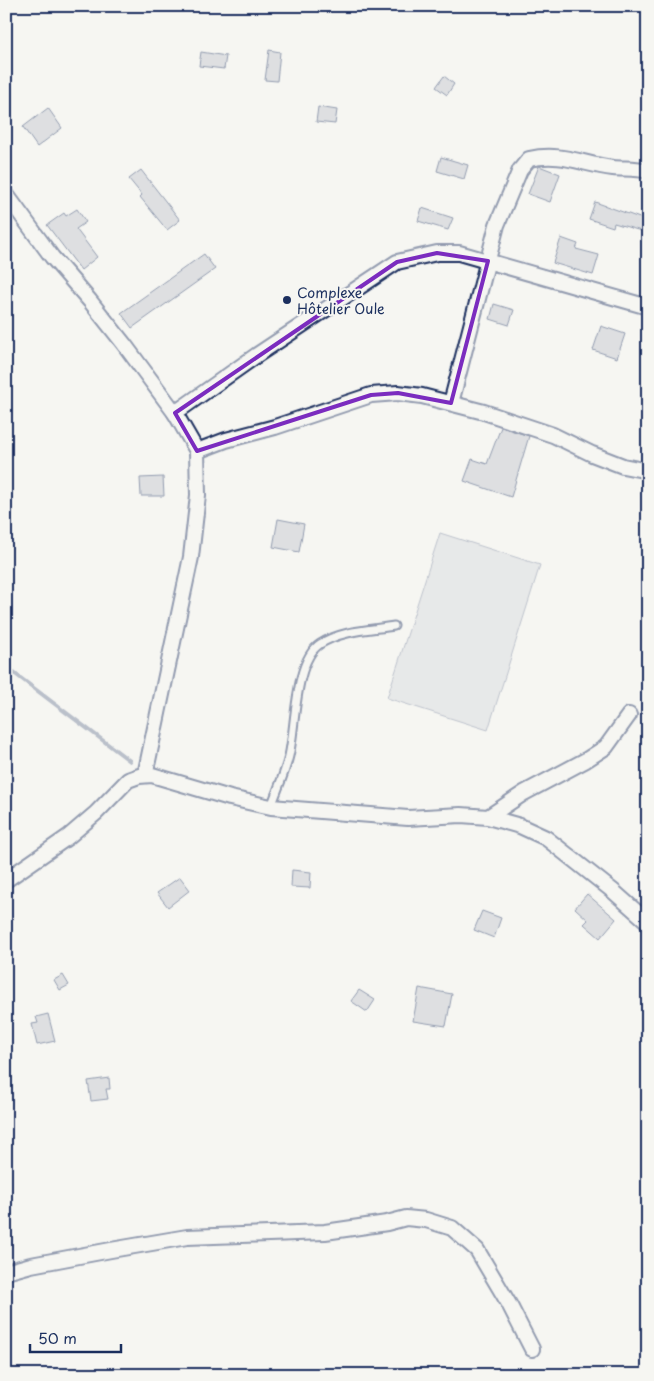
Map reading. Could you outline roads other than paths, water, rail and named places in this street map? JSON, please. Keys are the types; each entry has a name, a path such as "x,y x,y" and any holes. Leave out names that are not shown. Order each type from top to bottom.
{"street":[{"path":"451,403 497,225 520,170 529,159 545,156 562,157 590,164 648,171"},
{"path":"6,194 52,257 113,330 175,414 197,451 198,494 191,557 145,775"},
{"path":"175,414 257,355 397,262 445,253 459,253 648,307"},
{"path":"197,451 226,440 275,427 371,395 398,394 422,396 484,412 553,435 592,454 623,466 648,471"},
{"path":"488,817 524,793 586,760 606,747 629,715"},
{"path":"6,880 68,837 128,780 152,775 230,798 271,807 408,818 461,815 488,817 520,826 546,838 613,891 648,922"},
{"path":"6,1272 111,1250 187,1237 325,1232 387,1223 406,1218 426,1220 452,1228 477,1250 509,1304 532,1349"}],"lane":[{"path":"271,807 289,756 295,710 304,665 319,645 340,634 394,626"}],"waterway":[{"path":"6,667 130,761"}],"place":[{"name":"Complexe Hôtelier Oule","path":"287,300"}]}
